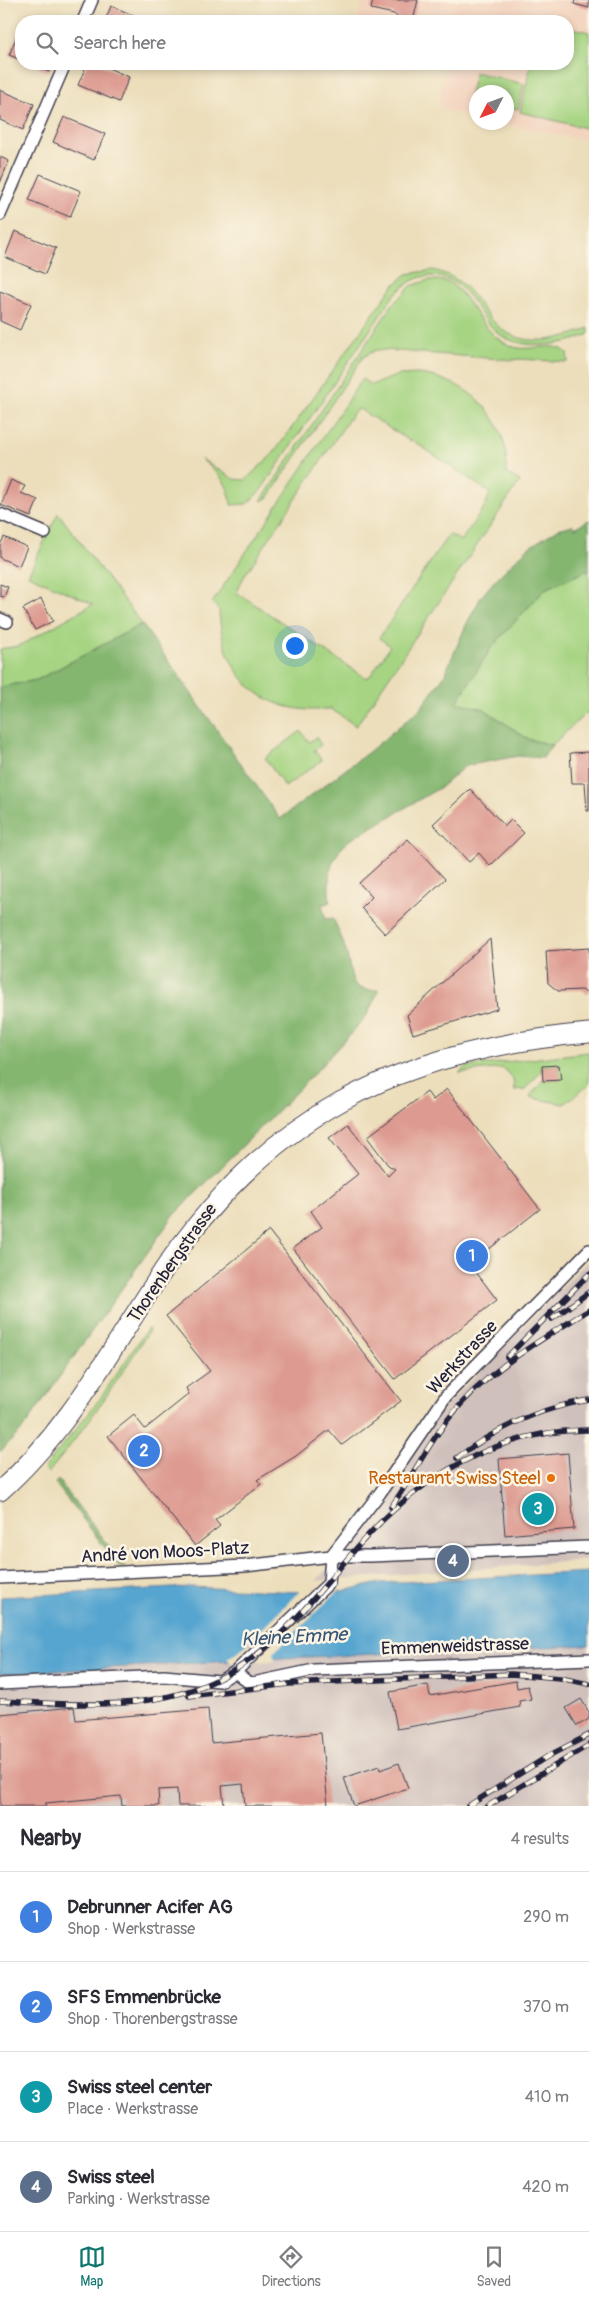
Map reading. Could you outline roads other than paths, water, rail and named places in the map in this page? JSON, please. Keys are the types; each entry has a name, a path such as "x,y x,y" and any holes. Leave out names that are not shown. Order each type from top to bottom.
{"main road":[{"name":"Thorenbergstrasse","path":"0,1491 45,1445 76,1405 162,1272 207,1211 235,1181 279,1142 342,1100 385,1079 422,1065 506,1043 589,1033"}],"street":[{"path":"86,15 92,0"},
{"path":"0,215 62,70"},
{"path":"0,514 45,533"},
{"name":"Werkstrasse","path":"331,1556 380,1493 446,1396 589,1250"},
{"path":"0,1684 164,1676 220,1681 235,1672 325,1586 330,1578 331,1556 589,1547"},
{"name":"André von Moos-Platz","path":"0,1578 245,1566 331,1556"},
{"name":"Emmenweidstrasse","path":"235,1672 252,1683 314,1670 589,1658"}],"water":[{"name":"Kleine Emme","path":"589,1572 589,1645 283,1658 0,1674 1,1597 191,1587 299,1592 342,1591 380,1583"}],"railway":[{"path":"507,1357 589,1274"},
{"path":"552,1319 589,1292"},
{"path":"391,1507 450,1417 480,1385 551,1333 589,1310"},
{"path":"457,1458 487,1437 519,1421 553,1408 589,1400"},
{"path":"0,1701 53,1704 134,1702 187,1692 212,1682 256,1656 275,1639 383,1520 434,1479 462,1462 492,1448 523,1438 556,1432 589,1430"},
{"path":"189,1696 289,1684 511,1674 560,1678 589,1684"},
{"path":"468,1806 550,1755 589,1735"},
{"path":"488,1806 589,1745"}],"place":[{"name":"Debrunner Acifer AG","path":"472,1256"},
{"name":"SFS Emmenbrücke","path":"144,1451"},
{"name":"Restaurant Swiss Steel","path":"551,1478"},
{"name":"Swiss steel center","path":"538,1509"},
{"name":"Swiss steel","path":"453,1561"}]}
